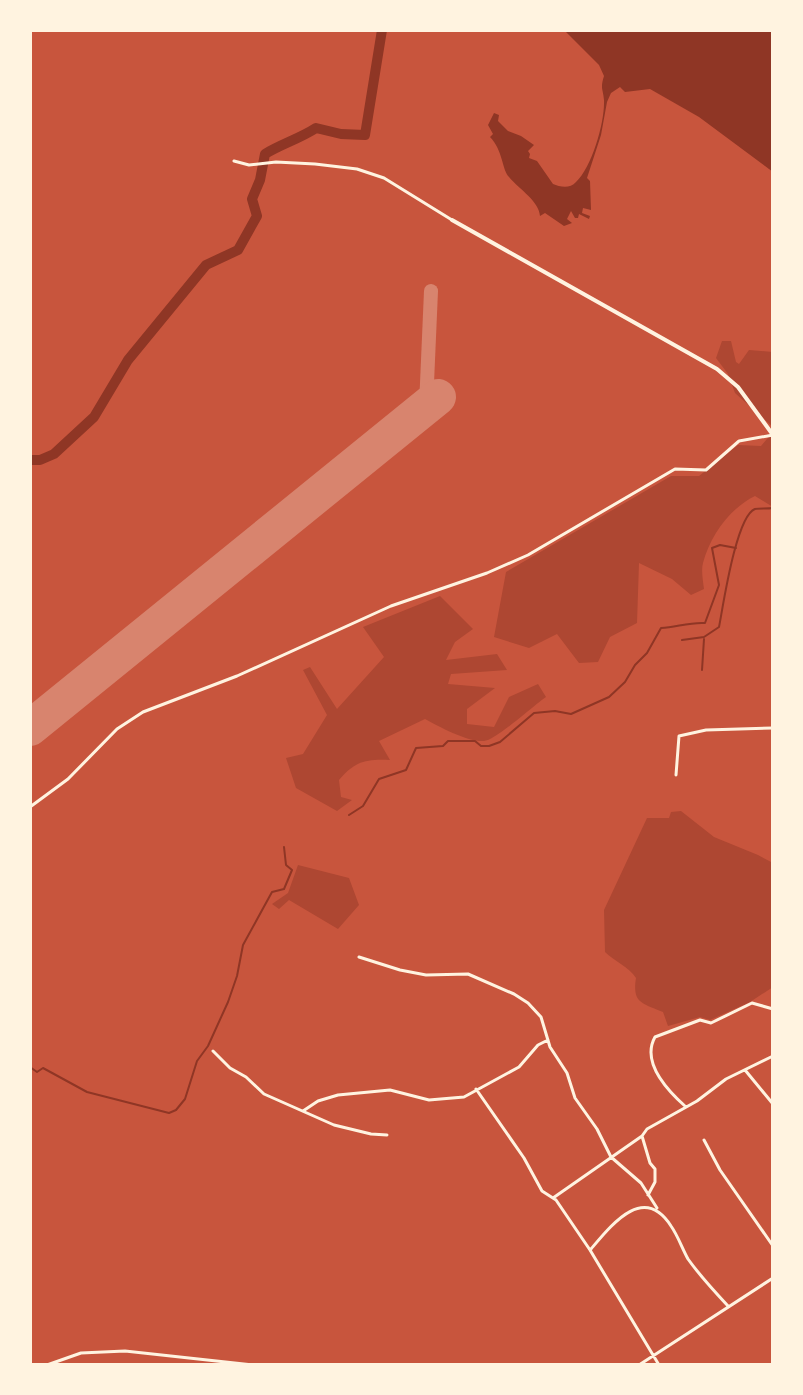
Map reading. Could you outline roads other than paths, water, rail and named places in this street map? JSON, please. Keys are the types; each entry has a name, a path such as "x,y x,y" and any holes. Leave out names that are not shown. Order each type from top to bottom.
{"street":[{"path":"30,807 68,779 117,729 143,712 237,676 391,606 487,573 528,555 675,469 706,470 739,441 773,435 738,387 717,369 452,220 384,178 357,169 315,164 276,162 249,165 234,161"},
{"path":"676,775 679,736 706,730 773,728"},
{"path":"359,957 426,975 468,974 528,1003 541,1017 548,1040 567,1073 575,1098 597,1129 611,1157 641,1183 671,1225 686,1256 728,1306"},
{"path":"686,1107 654,1068 651,1044 655,1037 700,1020 711,1023 752,1003 773,1009"},
{"path":"303,1111 318,1101 338,1095 390,1090 422,1099 464,1097 519,1067 538,1045 548,1040"},
{"path":"213,1051 264,1094 334,1125 387,1135"},
{"path":"553,1198 642,1136 647,1129 726,1079 773,1056"},
{"path":"745,1070 773,1104"},
{"path":"476,1089 520,1151 542,1191 553,1198 590,1250 659,1365"},
{"path":"642,1136 650,1163 655,1169 655,1182 648,1195"},
{"path":"704,1140 720,1170 773,1246"},
{"path":"590,1250 633,1210 648,1206 657,1208"},
{"path":"639,1365 773,1278"},
{"path":"47,1365 81,1353 125,1351 253,1365"}],"waterway":[{"path":"30,460 40,460 54,454 94,417 128,360 206,265 238,250 257,216 252,199 260,180 265,154 316,128 341,134 365,135 382,30"},
{"path":"682,640 704,637 719,627 731,563 742,528 755,509 773,508"},
{"path":"349,815 363,806 379,779 406,770 416,748 443,746 448,741 475,741 481,746 489,746 500,742 534,713 555,711 571,714 609,697 647,653 661,628 705,623 719,585 712,548 720,545 736,548"},
{"path":"702,670 704,639"},
{"path":"30,1067 37,1072 43,1068 87,1092 169,1113 176,1110 185,1099 197,1061 208,1046 228,1002 243,945 272,892 284,889 292,870 286,865 284,847"}]}
